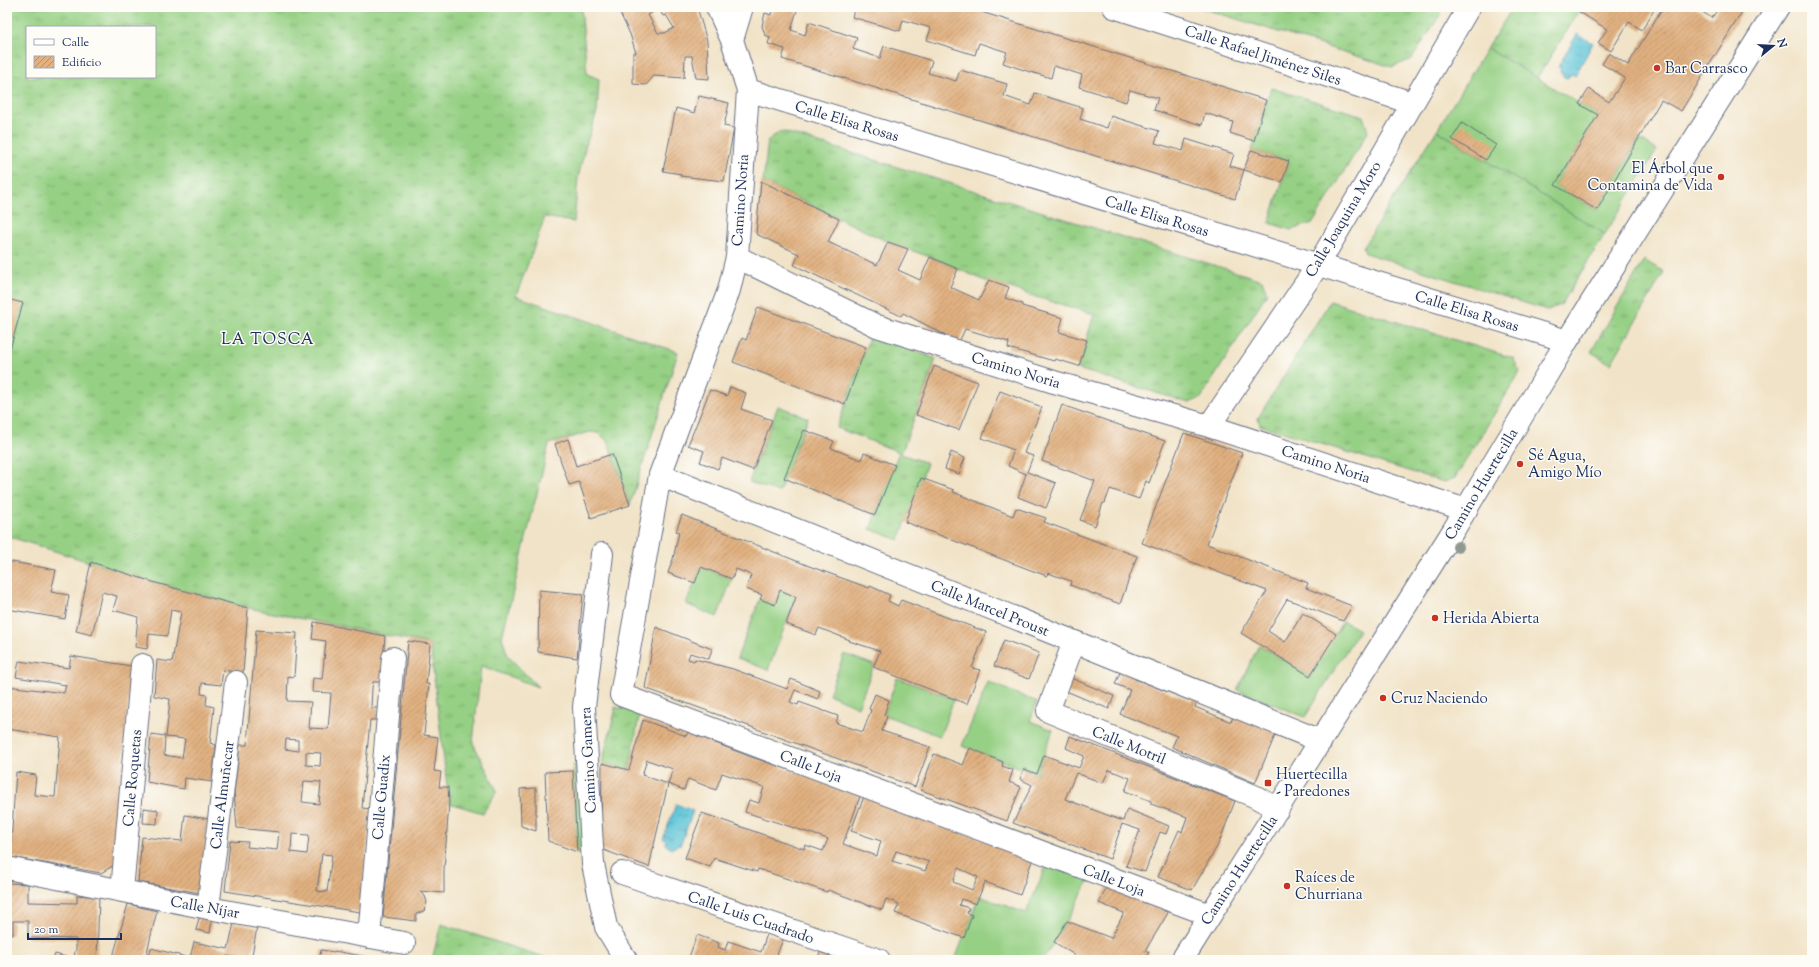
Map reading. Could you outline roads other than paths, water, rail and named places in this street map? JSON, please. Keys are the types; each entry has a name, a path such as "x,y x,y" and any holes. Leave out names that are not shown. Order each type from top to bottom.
{"street":[{"path":"717,7 732,40 748,90"},
{"path":"732,40 742,7"},
{"name":"Calle Rafael Jiménez Siles","path":"1114,7 1412,103"},
{"name":"Calle Joaquina Moro","path":"1209,426 1318,265 1469,7"},
{"name":"Camino Huertecilla","path":"1182,960 1466,510 1567,341 1778,7"},
{"name":"Calle Elisa Rosas","path":"748,90 1567,341"},
{"name":"Camino Noria","path":"748,90 736,258 877,326 1054,382 1209,426 1466,510"},
{"path":"660,475 729,290 736,258"},
{"name":"Calle Marcel Proust","path":"660,475 1321,741"},
{"name":"Calle Loja","path":"660,475 622,695 1210,915"},
{"name":"Camino Gamera","path":"602,554 584,707 584,722 593,864 606,927 626,960"},
{"name":"Calle Motril","path":"1074,642 1048,710 1254,796 1278,809"},
{"name":"Calle Guadix","path":"369,937 393,658"},
{"name":"Calle Roquetas","path":"122,891 142,665"},
{"name":"Calle Almuñecar","path":"208,908 236,682"},
{"name":"Calle Níjar","path":"7,868 208,908 404,943"},
{"name":"Calle Luis Cuadrado","path":"622,873 879,960"}],"water":[{"path":"1577,34 1593,43 1575,76 1572,74 1567,78 1560,72 1561,68 1558,67"},
{"path":"676,804 693,811 680,846 678,845 671,849 666,845 666,840 663,839"}],"place":[{"name":"Bar Carrasco","path":"1657,68"},
{"name":"El Árbol que Contamina de Vida","path":"1721,177"},
{"name":"Sé Agua, Amigo Mío","path":"1520,464"},
{"name":"Herida Abierta","path":"1435,618"},
{"name":"Cruz Naciendo","path":"1383,698"},
{"name":"Huertecilla - Paredones","path":"1268,783"},
{"name":"Raíces de Churriana","path":"1287,886"}],"district":[{"name":"LA TOSCA","path":"268,338"}]}
